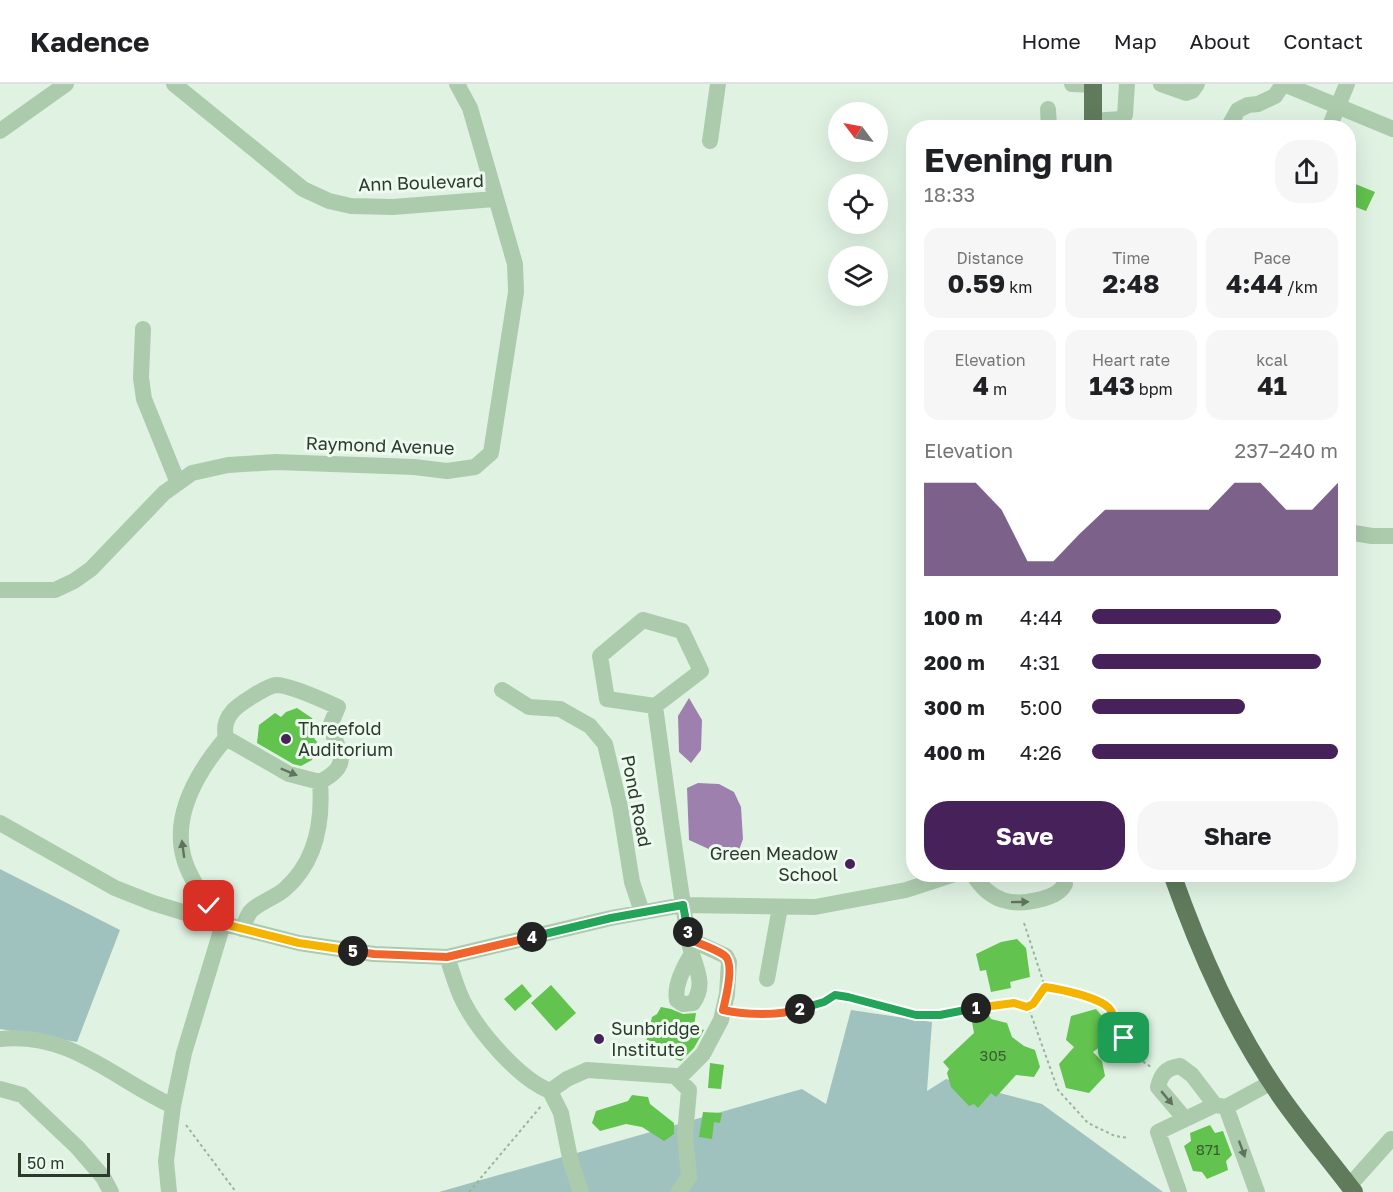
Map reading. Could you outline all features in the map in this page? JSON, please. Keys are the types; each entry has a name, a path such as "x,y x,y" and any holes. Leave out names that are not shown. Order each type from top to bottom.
{"main road":[{"path":"1093,84 1093,120"},
{"path":"1175,882 1212,978 1245,1040 1272,1082 1351,1189"}],"street":[{"path":"0,131 66,84"},
{"name":"Ann Boulevard","path":"174,84 303,189 329,201 351,206 393,207 495,199"},
{"name":"Raymond Avenue","path":"0,590 55,590 74,581 91,569 164,493 192,473 228,465 276,462 447,471 475,466 490,453 516,292 515,264 470,108 457,84"},
{"path":"710,141 718,84"},
{"path":"1072,84 1093,84"},
{"path":"1115,120 1125,116 1127,84"},
{"path":"1161,84 1186,93 1197,84"},
{"path":"1232,120 1238,110 1275,96 1283,84 1315,90 1338,106 1393,129"},
{"path":"1332,120 1347,84"},
{"path":"1048,109 1048,120"},
{"path":"143,329 141,378 144,399 178,483"},
{"path":"1356,533 1372,536 1393,536"},
{"path":"643,620 682,631 700,671 655,706 607,699 600,656 643,620"},
{"path":"276,686 319,698 338,707 330,726 341,754 341,764 334,774 320,782 289,774 226,738 224,727 232,711 261,691 276,686"},
{"name":"Pond Road","path":"502,690 529,707 560,709 590,726 605,744 620,807 632,882 642,912"},
{"name":"Pond Road","path":"655,706 690,947 726,956 729,962 727,994 723,1010"},
{"path":"169,1192 166,1161 174,1106 184,1053 218,923 185,862 181,836 184,812 192,787 210,756 226,738"},
{"path":"242,929 250,913 284,889 300,873 315,846 322,805 320,782"},
{"path":"0,822 115,888 153,903 218,923 299,943 374,954 447,957 642,912 683,905 815,907 906,890 930,882"},
{"path":"979,882 987,892 1013,903 1029,902 1058,893 1065,882"},
{"path":"767,979 780,907"},
{"path":"447,957 462,999 480,1028 522,1072 543,1088 561,1113 571,1163 580,1192"},
{"path":"678,1079 703,1054 721,1020 723,1010"},
{"path":"0,1039 37,1041 66,1047 98,1062 151,1096 174,1106"},
{"path":"1185,1119 1158,1088 1161,1077 1169,1068 1180,1066 1192,1075 1221,1106 1257,1192"},
{"path":"548,1096 567,1079 587,1070 675,1076 689,1090 685,1135 689,1178 679,1192"},
{"path":"1179,1192 1158,1132 1272,1082"},
{"path":"0,1089 22,1095 77,1147 103,1178 111,1192"},
{"path":"1351,1189 1391,1139"}],"path":[{"path":"1024,923 1045,987"},
{"path":"723,1010 749,1013 793,1012 824,1002 835,995 916,1015 940,1015 1014,1003 1027,1007 1033,1004 1045,987"},
{"path":"1045,987 1085,996 1108,1008 1132,1054 1153,1068"},
{"path":"1027,1007 1058,1090 1088,1123 1115,1136 1129,1138"},
{"path":"469,1192 548,1096"},
{"path":"174,1106 236,1192"}],"shaded area":[{"path":"689,698 702,720 701,750 691,763 679,752 678,716"},
{"path":"698,783 719,784 734,792 741,807 743,839 735,861 689,840 687,788"},
{"path":"0,869 120,930 77,1042 0,1029"},
{"path":"851,1010 932,1022 927,1091 946,1079 1042,1104 1163,1192 439,1192 802,1089 826,1104"}],"building":[{"path":"1356,184 1375,192 1366,211 1356,207"},
{"name":"Threefold Auditorium","path":"297,708 312,718 316,725 312,735 317,742 312,760 301,766 293,764 257,743 259,725 275,713 281,717 286,712"},
{"path":"1017,939 1026,948 1030,977 1010,982 1011,988 991,992 986,970 980,971 976,954 1001,942"},
{"path":"522,984 532,996 515,1011 504,999"},
{"path":"551,985 576,1013 556,1031 531,1003"},
{"path":"661,1007 683,1014 696,1013 694,1026 704,1030 694,1048 681,1061 644,1051 652,1017"},
{"path":"1096,1009 1114,1030 1112,1038 1093,1052 1102,1061 1105,1076 1089,1093 1066,1088 1059,1064 1074,1047 1066,1040 1071,1016"},
{"path":"981,1013 988,1014 991,1019 1007,1023 1012,1037 1024,1046 1035,1050 1040,1067 1034,1077 1016,1075 996,1097 991,1093 978,1108 974,1104 969,1106 951,1087 947,1073 949,1069 943,1062 974,1033 972,1022"},
{"path":"710,1063 724,1065 721,1089 708,1088"},
{"path":"632,1095 648,1097 650,1104 674,1123 674,1134 664,1141 642,1127 626,1124 600,1131 592,1123 596,1111 628,1101"},
{"path":"703,1112 722,1113 720,1123 714,1122 712,1139 699,1137"},
{"path":"1210,1125 1215,1133 1223,1131 1232,1155 1226,1161 1228,1170 1207,1179 1202,1172 1193,1171 1184,1146 1191,1141 1190,1133"}],"place":[{"name":"Threefold Auditorium","path":"286,739"},
{"name":"Green Meadow School","path":"850,864"},
{"name":"Sunbridge Institute","path":"599,1039"}],"route":[{"path":"209,906 212,921 299,943 374,954 447,957 611,918 683,905 689,939 726,956 729,962 727,994 723,1010 749,1013 793,1012 824,1002 835,995 916,1015 940,1015 1014,1003 1027,1007 1033,1004 1045,987 1085,996 1108,1008 1124,1038"}]}
